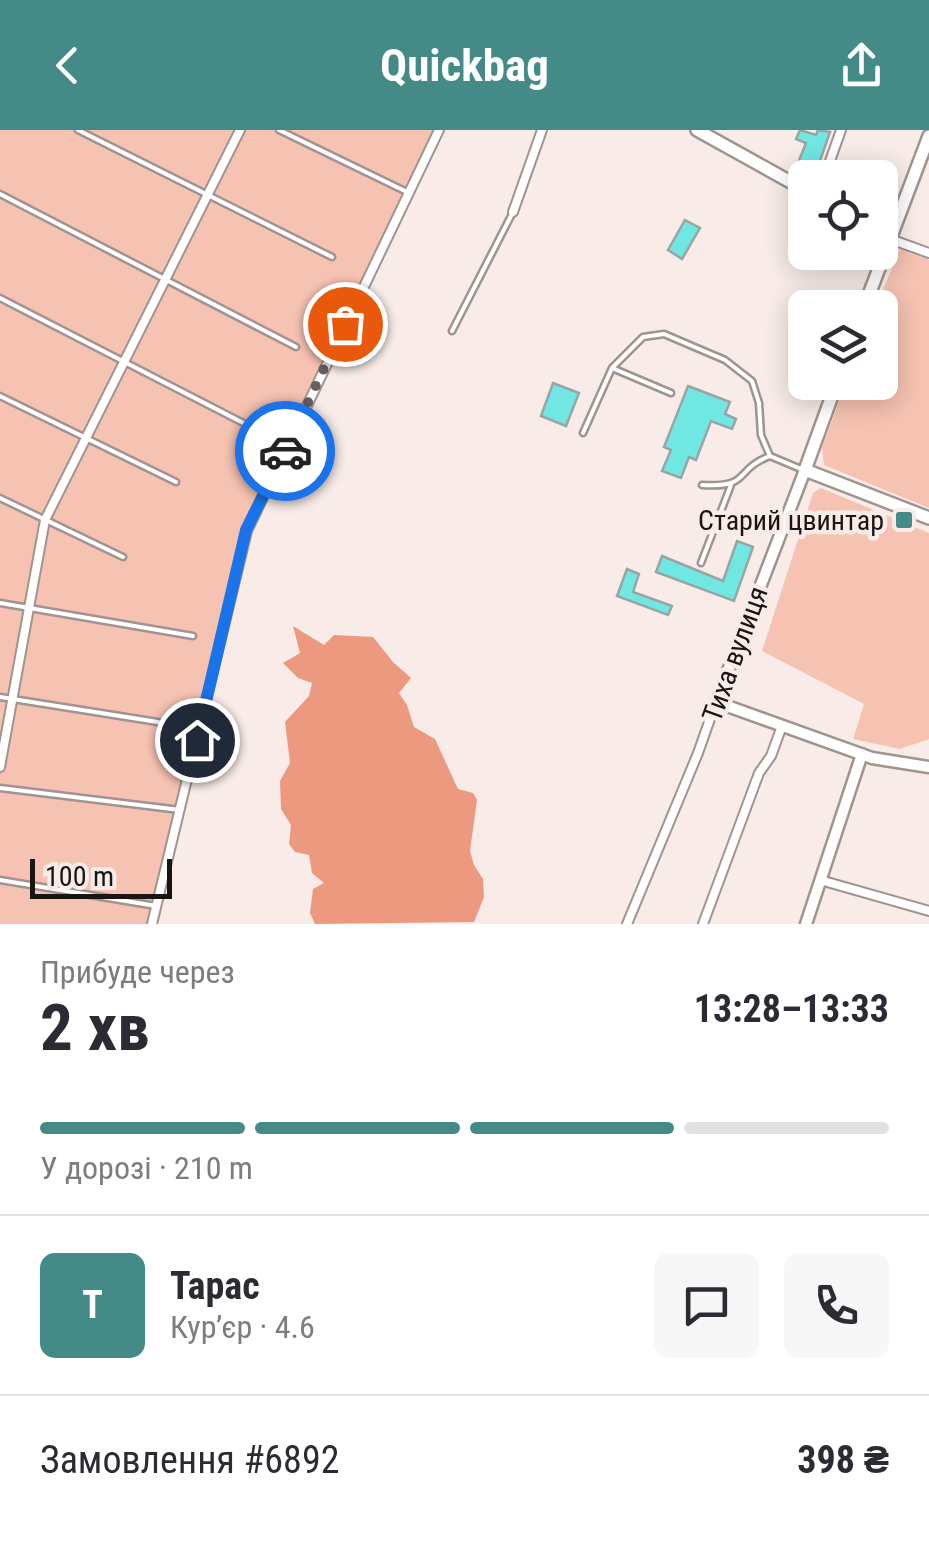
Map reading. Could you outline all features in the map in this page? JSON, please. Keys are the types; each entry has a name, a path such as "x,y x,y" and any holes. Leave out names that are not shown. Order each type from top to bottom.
{"main road":[{"path":"698,130 788,180"},
{"path":"898,206 929,136"},
{"name":"Тиха вулиця","path":"805,470 830,400"},
{"path":"805,470 929,518"}],"street":[{"path":"0,767 45,520 240,130"},
{"path":"152,924 246,530 439,130"},
{"path":"513,212 542,130"},
{"path":"831,160 842,130"},
{"path":"898,241 929,254"},
{"name":"Тиха вулиця","path":"628,924 698,753 805,470"},
{"path":"716,702 862,754 929,767"},
{"path":"703,924 759,773 771,756 782,726"},
{"path":"806,924 862,754"},
{"path":"820,880 929,911"}],"lane":[{"path":"78,130 332,257"},
{"path":"279,130 407,192"},
{"path":"0,194 296,347"},
{"path":"452,331 513,212"},
{"path":"0,298 259,430 282,457"},
{"path":"583,433 612,368 643,338 664,334 724,360 752,381 770,456"},
{"path":"612,368 670,393"},
{"path":"0,396 176,482"},
{"path":"702,485 730,485 740,480 752,463 770,456 805,470"},
{"path":"701,563 730,485"},
{"path":"0,498 123,558"},
{"path":"0,602 193,636"},
{"path":"0,698 183,726"},
{"path":"0,788 180,810"},
{"path":"0,880 156,906"}],"shaded area":[{"path":"0,130 434,130 242,527 148,924 0,924"},
{"path":"900,249 929,260 929,508 824,465 822,448 840,400 898,400 898,290 883,290 891,270 898,270"},
{"path":"821,488 929,533 929,739 900,749 853,739 864,704 762,651 813,493"},
{"path":"293,626 324,645 334,635 373,637 411,678 399,693 414,727 435,739 458,789 473,793 477,800 470,851 483,879 484,897 474,922 315,924 310,913 313,889 324,883 312,873 309,855 295,852 289,844 291,825 281,809 280,781 290,763 285,722 309,696 312,683 298,678 283,663 300,653"}],"building":[{"path":"800,130 816,135 818,130 830,132 820,160 799,160 806,143 796,139"},
{"path":"685,220 700,228 682,259 668,250"},
{"path":"553,383 579,393 566,426 541,416"},
{"path":"688,386 730,402 725,414 736,419 732,429 711,421 696,460 689,457 681,478 662,471 671,450 664,447"},
{"path":"737,541 753,547 734,601 656,572 662,556 723,581"},
{"path":"627,569 639,574 633,592 672,606 668,615 617,596"}],"way so far":[{"path":"285,451 345,324"}],"place":[{"name":"Старий цвинтар","path":"904,520"}],"route":[{"path":"197,740 246,530 285,451"}]}
